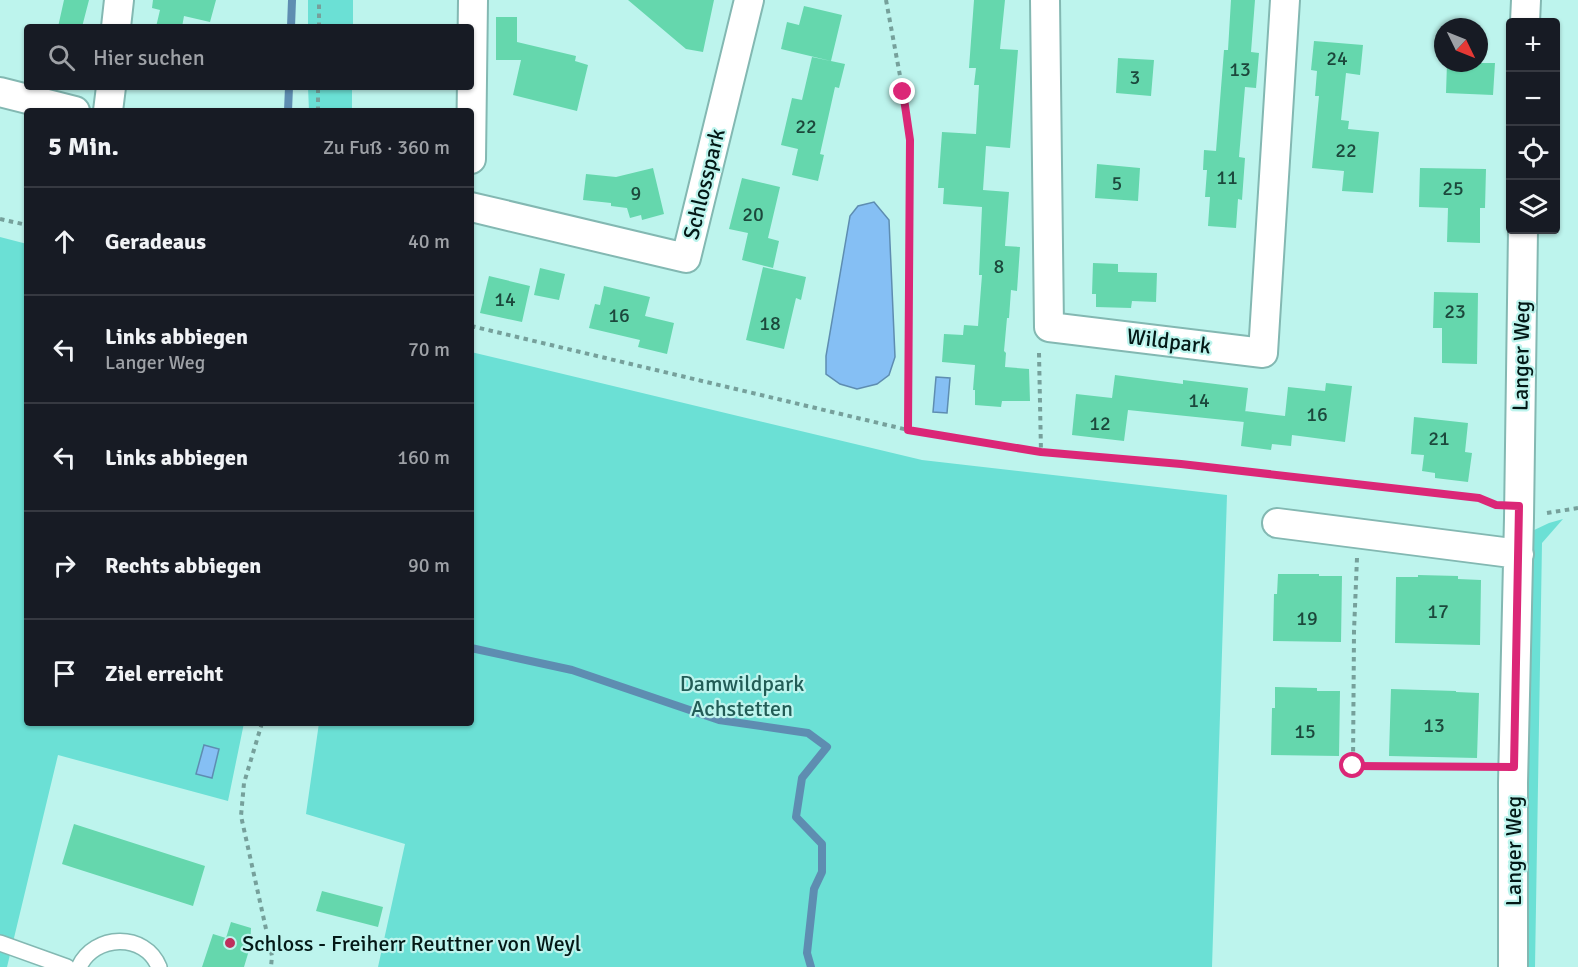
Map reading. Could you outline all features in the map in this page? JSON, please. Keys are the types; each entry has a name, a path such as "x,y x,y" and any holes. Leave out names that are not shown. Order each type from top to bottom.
{"street":[{"path":"116,24 119,0"},
{"path":"473,0 473,24"},
{"name":"Schlosspark","path":"474,208 686,258 749,0"},
{"path":"1045,0 1049,327"},
{"name":"Wildpark","path":"1049,327 1263,352 1285,0"},
{"path":"1525,18 1526,0"},
{"path":"108,108 111,90"},
{"path":"472,90 472,108"},
{"path":"0,92 63,108"},
{"name":"Langer Weg","path":"1513,967 1523,234"},
{"path":"1277,523 1519,555"}],"lane":[{"path":"79,967 82,960 93,949 110,941 125,941 140,945 148,951 159,967"},
{"path":"0,943 67,967"}],"path":[{"path":"319,0 319,24"},
{"path":"886,0 910,140 908,430"},
{"path":"318,90 318,108"},
{"path":"0,219 24,224"},
{"path":"474,327 908,430 1041,452 1181,464 1479,498 1496,505 1519,506"},
{"path":"1041,452 1039,349 1049,327"},
{"path":"1358,534 1354,631 1353,766 1514,767"},
{"path":"261,726 244,783 241,816 272,956 271,967"}],"green space":[{"path":"308,0 353,0 353,24 308,24"},
{"path":"308,90 352,90 352,108 309,108"},
{"path":"0,237 24,243 24,726 243,726 228,801 58,755 7,967 0,967"},
{"name":"Damwildpark Achstetten","path":"474,353 922,460 1227,495 1212,967 378,967 405,844 306,814 319,726 474,726"},
{"path":"1563,519 1542,543 1535,967 1521,967 1530,532"}],"shaded area":[{"path":"874,202 889,220 895,357 889,375 877,384 857,389 840,384 826,374 826,356 850,216 858,206"},
{"path":"936,377 950,378 947,413 933,412"},
{"path":"204,745 219,749 212,778 196,774"}],"building":[{"path":"64,0 89,0 83,24 59,24"},
{"path":"153,0 216,0 210,22 184,16 183,24 157,24 160,10 152,8"},
{"path":"628,0 714,0 703,52 686,49"},
{"path":"974,0 1005,0 1000,49 1018,50 1010,148 986,146 983,190 1009,192 1005,246 1020,247 1017,291 1011,290 1009,318 1007,318 1005,367 1029,369 1030,401 1002,401 1001,407 975,405 975,390 973,390 975,365 942,362 944,334 963,335 964,325 978,326 982,275 979,275 982,207 943,204 944,188 938,188 942,132 976,134 979,85 974,85 976,68 969,68"},
{"path":"1231,0 1255,0 1251,52 1259,53 1256,88 1245,87 1239,157 1245,158 1242,200 1238,199 1236,228 1208,226 1210,197 1205,197 1207,170 1203,170 1204,150 1216,151 1224,50 1228,50"},
{"path":"804,6 842,15 831,61 781,49 787,22 799,25"},
{"path":"496,17 517,17 517,42 576,56 575,61 588,65 577,111 513,95 521,60 496,60"},
{"path":"1314,41 1363,45 1360,75 1346,73 1341,120 1349,121 1348,129 1379,132 1373,193 1342,191 1344,171 1312,168 1319,96 1315,96 1317,71 1311,70"},
{"path":"812,57 845,64 839,88 835,87 820,154 824,155 818,181 792,175 798,149 781,145 792,98 802,100"},
{"path":"1118,58 1154,60 1151,96 1116,93"},
{"path":"1488,63 1495,63 1493,95 1446,93 1447,72 1488,72"},
{"path":"1097,164 1140,168 1138,201 1095,198"},
{"path":"653,168 664,214 642,220 641,215 630,218 627,208 611,206 611,203 583,200 586,174 616,177"},
{"path":"1420,168 1486,169 1485,208 1480,208 1480,243 1447,242 1448,208 1419,207"},
{"path":"742,178 780,187 768,238 779,241 773,268 742,260 748,233 729,229"},
{"path":"1093,263 1118,264 1118,272 1157,273 1156,302 1132,301 1131,308 1096,307 1096,294 1092,294"},
{"path":"763,267 806,277 801,300 796,298 784,349 746,340"},
{"path":"540,268 565,274 559,300 534,295"},
{"path":"489,276 530,286 522,322 480,313"},
{"path":"604,286 650,297 645,316 674,323 667,354 638,347 640,340 589,328 595,304 600,305"},
{"path":"1434,292 1478,293 1477,364 1442,363 1442,328 1433,328"},
{"path":"1115,375 1183,384 1183,380 1248,388 1244,422 1128,410 1124,441 1072,435 1076,394 1112,398"},
{"path":"1326,383 1352,386 1345,442 1292,435 1291,446 1272,444 1271,450 1241,446 1245,411 1285,416 1288,387 1325,391"},
{"path":"1414,417 1468,423 1465,452 1472,453 1468,482 1435,478 1435,473 1422,471 1424,455 1411,454"},
{"path":"1278,574 1342,576 1341,642 1273,641 1274,594 1277,594"},
{"path":"1418,575 1458,576 1458,579 1481,580 1480,645 1395,643 1396,577 1418,577"},
{"path":"1275,687 1340,691 1339,756 1271,755"},
{"path":"1391,689 1479,693 1477,758 1389,756"},
{"path":"74,824 205,866 193,906 62,864"},
{"path":"322,891 383,907 378,927 316,911"},
{"name":"Schloss - Freiherr Reuttner von Weyl","path":"231,922 251,928 250,947 244,967 202,967 213,934 226,938"}],"waterway":[{"path":"291,24 292,0"},
{"path":"288,108 289,90"},
{"path":"474,649 572,670 719,720 808,733 827,747 802,778 796,817 822,844 822,872 814,889 807,953 811,967"}],"place":[{"name":"Schloss - Freiherr Reuttner von Weyl","path":"230,943"}],"route":[{"path":"903,92 910,140 908,430 1041,452 1181,464 1479,498 1496,505 1519,506 1514,767 1353,766"}]}
